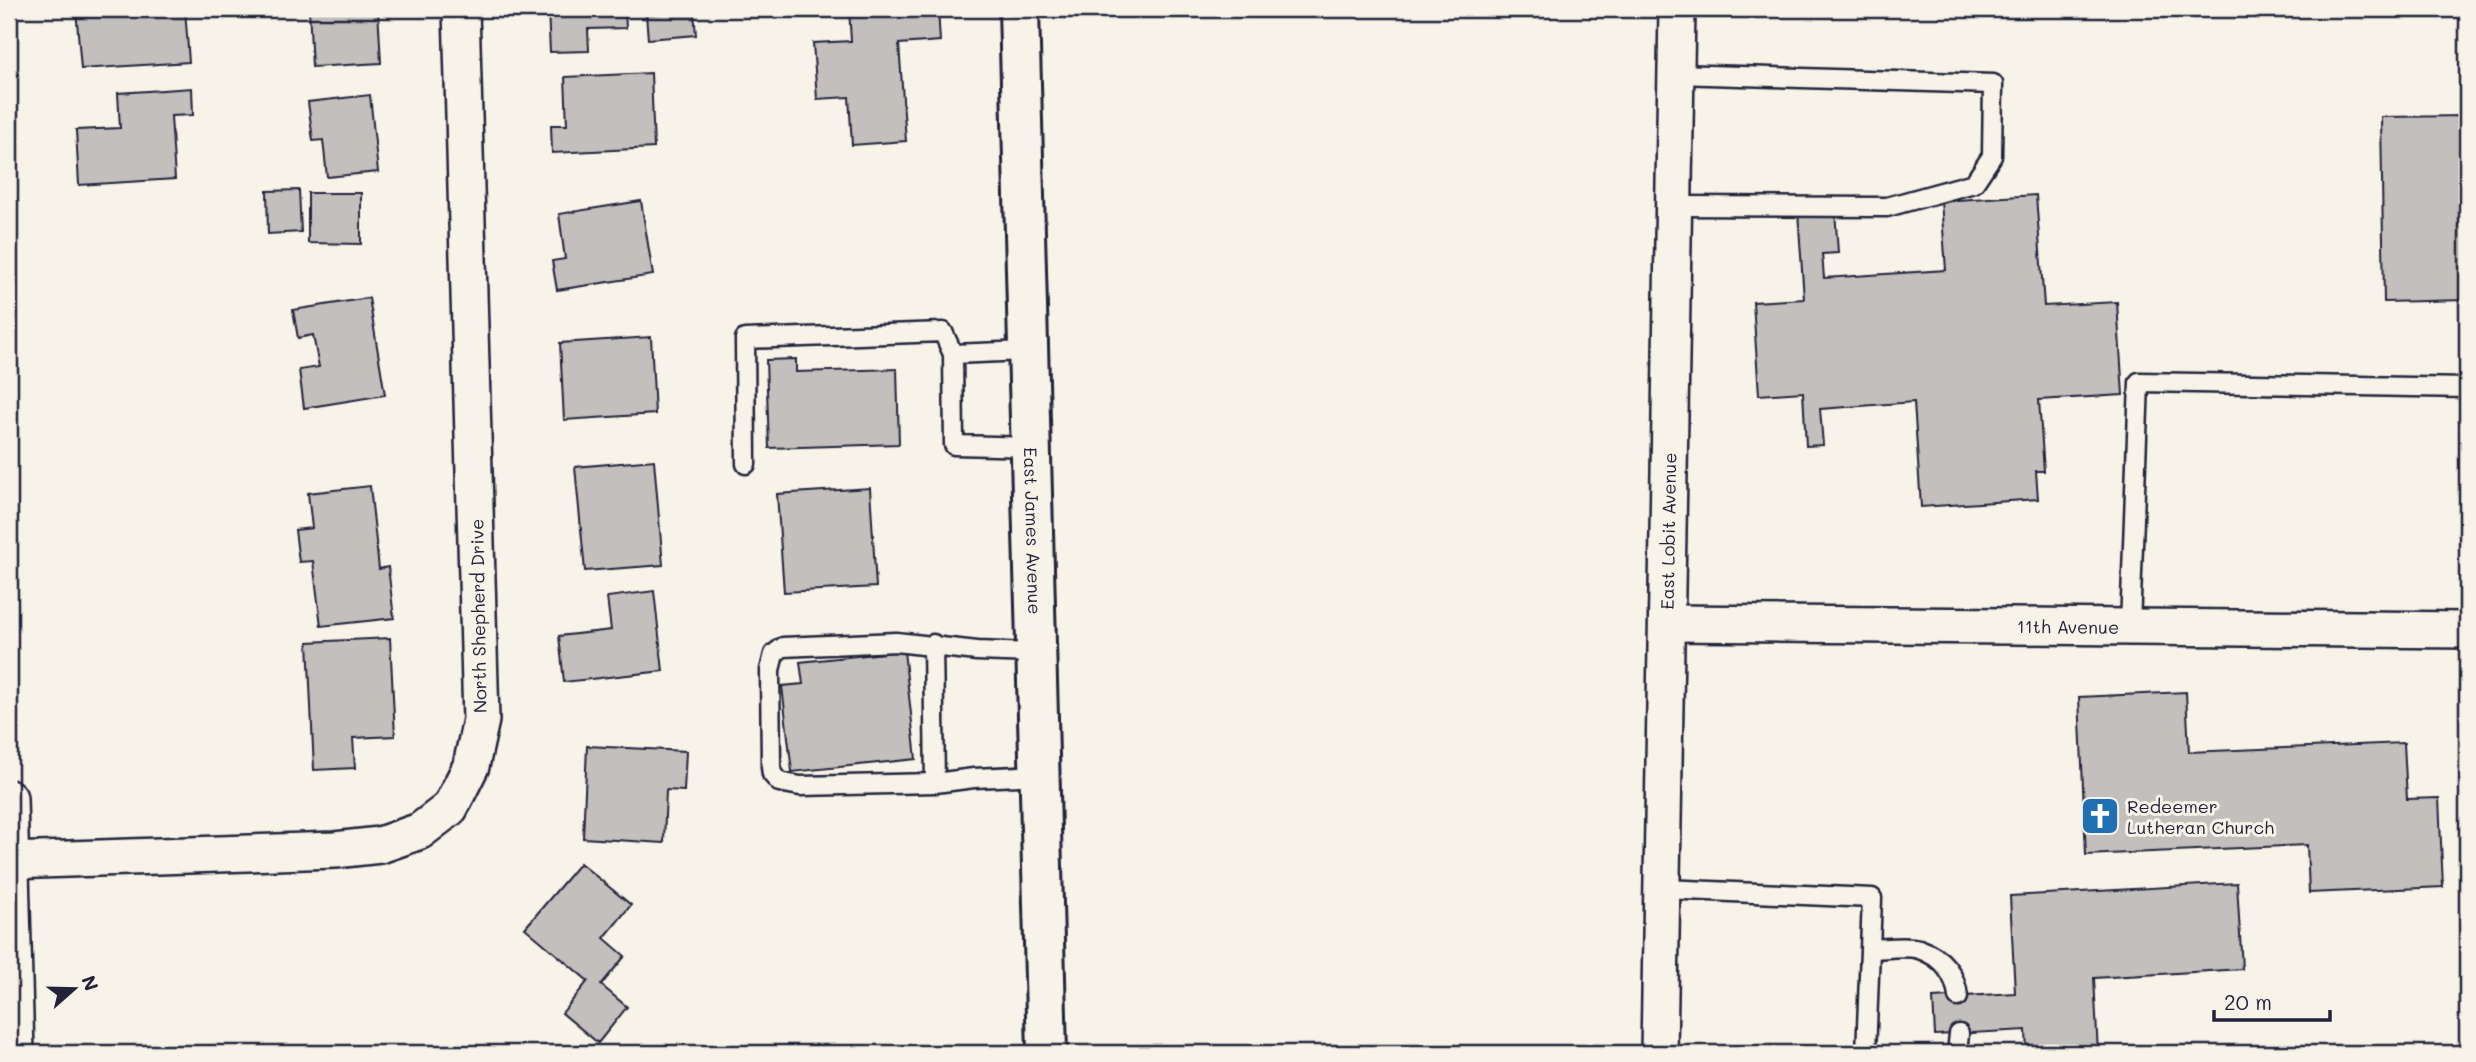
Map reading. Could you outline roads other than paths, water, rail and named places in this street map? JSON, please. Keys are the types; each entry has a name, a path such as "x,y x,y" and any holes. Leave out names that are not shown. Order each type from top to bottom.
{"street":[{"name":"North Shepherd Drive","path":"10,861 335,850 380,845 421,831 450,808 471,766 481,720 461,9"},
{"name":"East James Avenue","path":"1019,9 1047,1053"},
{"name":"East Lobit Avenue","path":"1660,1053 1677,9"},
{"name":"11th Avenue","path":"1667,623 2467,630"},
{"path":"9,798 16,1053"}],"lane":[{"path":"1674,206 1887,207 1975,183 1992,156 1993,96 1993,84 1676,74"},
{"path":"746,464 745,339 943,332 953,354 954,445 1031,447"},
{"path":"953,354 1028,351"},
{"path":"2130,627 2139,382 2467,388"},
{"path":"1036,653 896,642 790,645 778,650 772,659 770,670 771,767 774,779 787,785 935,783 1040,775"},
{"path":"933,644 935,783"},
{"path":"1663,889 1872,898 1866,1053"},
{"path":"1870,949 1917,948 1940,959 1957,982 1958,997"},
{"path":"1956,1053 1959,1034"}],"place":[{"name":"Redeemer Lutheran Church","path":"2100,816"}]}
